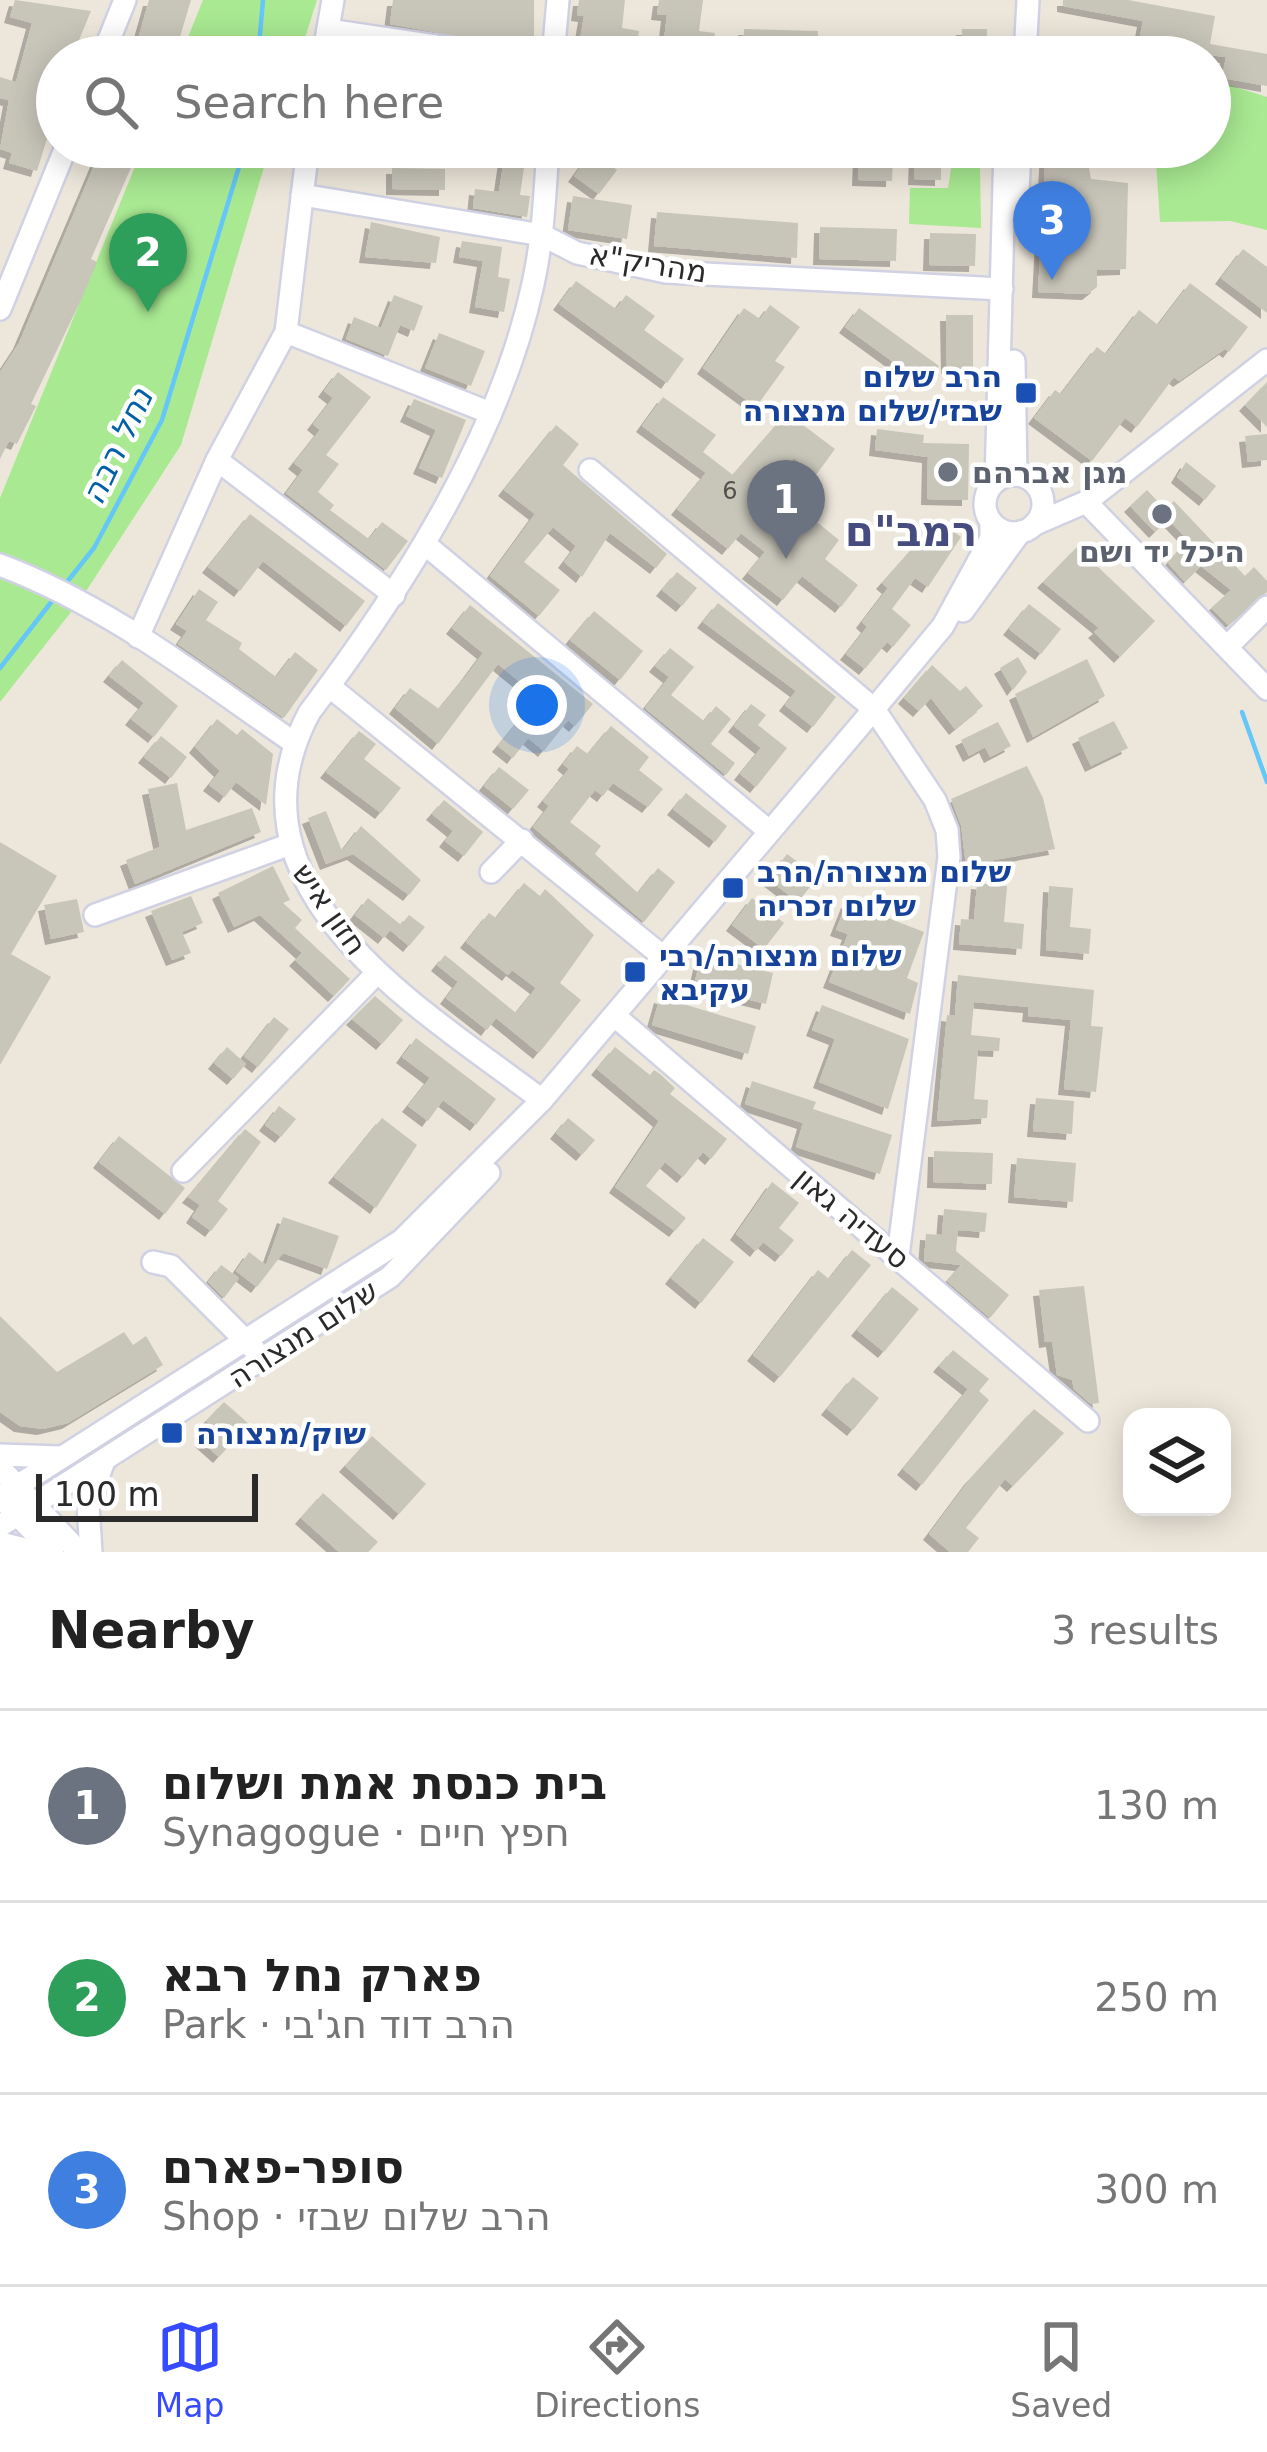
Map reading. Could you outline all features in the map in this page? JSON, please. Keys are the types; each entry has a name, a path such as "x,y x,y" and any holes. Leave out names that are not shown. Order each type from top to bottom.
{"street":[{"path":"327,36 333,0"},
{"path":"555,36 557,0"},
{"path":"1012,36 1014,0"},
{"path":"1026,36 1028,0"},
{"path":"107,36 116,2"},
{"path":"328,31 363,36"},
{"path":"0,309 57,168"},
{"path":"138,637 217,460 286,332 305,168"},
{"name":"חזון איש","path":"542,1100 377,973 336,927 288,845 282,801 293,742 426,545 488,412 532,288 547,168"},
{"path":"1005,168 1002,289 1006,478"},
{"path":"1019,168 1006,478 986,497 991,522 1027,528 1069,513 1267,360"},
{"name":"מהריק\"א","path":"302,195 542,235 577,253 666,272 1002,289"},
{"path":"286,332 488,412"},
{"path":"217,460 394,595"},
{"path":"590,470 874,709 935,800 947,830 949,857 898,1256"},
{"path":"1006,478 1084,502 1229,645 1267,689"},
{"path":"1027,528 1042,511 1040,490"},
{"name":"שלום מנצורה","path":"4,1495 402,1240 542,1100 943,626 991,538 991,522"},
{"name":"שלום מנצורה","path":"943,626 965,609 1027,528"},
{"path":"426,545 770,831"},
{"path":"0,565 43,581 115,623 293,742"},
{"path":"1229,645 1267,607"},
{"path":"329,686 661,956"},
{"path":"491,872 522,840"},
{"path":"94,915 288,845"},
{"path":"183,1171 377,973"},
{"name":"סעדיה גאון","path":"616,1016 1088,1420"},
{"name":"שלום מנצורה","path":"17,1515 390,1276 499,1162 542,1100"},
{"path":"153,1262 171,1265 250,1340 258,1364"},
{"path":"0,1455 67,1456"},
{"path":"92,1552 88,1505 104,1461"},
{"path":"0,1468 4,1495 53,1552"},
{"path":"17,1515 79,1552"},
{"path":"0,1543 37,1552"}],"green space":[{"path":"203,0 317,0 306,36 188,36"},
{"path":"1231,86 1267,97 1267,230 1230,221 1160,222 1156,168 1231,168"},
{"path":"134,168 264,168 181,445 79,602 0,702 0,498"},
{"path":"951,168 980,168 981,228 909,224 910,188 948,188"}],"building":[{"path":"15,0 91,11 81,36 36,36 37,171 9,163 12,153 0,149 9,100 0,98 0,77 16,82 32,23 10,17"},
{"path":"149,0 191,0 180,36 139,36"},
{"path":"393,0 534,0 534,36 456,36 390,24"},
{"path":"579,0 625,0 622,28 639,31 638,36 581,36 584,16 577,15"},
{"path":"659,0 703,0 699,31 715,36 664,36 667,15 657,14"},
{"path":"1063,0 1128,0 1215,16 1211,36 1140,36 1143,21 1063,6"},
{"path":"744,29 818,31 818,36 744,36"},
{"path":"962,29 987,29 987,36 962,36"},
{"path":"1231,48 1267,54 1267,86 1231,80"},
{"path":"93,168 131,168 91,259 97,262 82,298 31,404 36,406 17,444 9,441 0,459 0,372 19,343"},
{"path":"392,168 445,169 445,190 392,189"},
{"path":"503,168 524,168 520,195 530,196 527,217 473,208 475,189 499,192"},
{"path":"580,168 617,170 599,194 574,176"},
{"path":"858,168 892,168 892,181 858,180"},
{"path":"914,168 941,168 941,180 914,179"},
{"path":"1045,168 1089,168 1091,179 1128,183 1126,269 1097,270 1097,287 1088,294 1038,292"},
{"path":"573,196 632,205 627,239 568,230"},
{"path":"657,212 798,223 797,258 654,246"},
{"path":"371,222 440,237 436,263 365,257"},
{"path":"820,227 897,229 896,261 819,259"},
{"path":"930,233 976,234 975,266 929,265"},
{"path":"462,241 502,247 498,277 510,279 504,312 475,307 483,261 459,257"},
{"path":"1243,249 1267,267 1267,313 1221,278"},
{"path":"576,281 616,309 626,295 655,316 644,330 684,359 667,383 559,304"},
{"path":"1190,283 1248,327 1229,352 1225,349 1179,381 1174,377 1137,427 1125,418 1092,461 1034,418 1055,390 1061,394 1097,347 1106,354 1139,310 1158,325"},
{"path":"394,295 423,306 414,331 400,325 388,356 346,339 354,317 381,328"},
{"path":"770,305 800,327 775,361 785,367 756,407 703,368 744,308 760,319"},
{"path":"859,308 939,366 925,385 845,327"},
{"path":"946,315 973,315 973,368 947,368"},
{"path":"439,333 485,351 471,386 425,368"},
{"path":"338,372 371,397 326,455 339,464 318,492 334,505 330,510 369,539 382,522 408,541 386,570 286,493 303,470 294,463 320,430 313,424 333,398 324,391"},
{"path":"1267,382 1267,427 1245,405"},
{"path":"663,397 716,435 703,452 733,475 787,413 835,449 816,475 794,458 755,514 788,539 807,514 839,540 825,559 858,585 841,607 802,576 783,600 748,573 765,552 741,533 728,549 677,509 706,473 642,426"},
{"path":"414,399 466,420 442,478 419,468 436,430 406,416"},
{"path":"556,425 579,444 563,465 667,554 656,568 610,533 582,577 564,562 576,546 553,527 524,562 560,590 539,616 490,576 535,514 504,490"},
{"name":"מגן אברהם","path":"877,429 924,435 923,443 969,444 968,500 927,499 928,457 875,450"},
{"path":"1267,434 1267,460 1248,462 1245,436"},
{"path":"1186,462 1216,486 1205,500 1177,477"},
{"path":"1147,490 1165,509 1174,501 1245,576 1254,567 1267,581 1267,592 1228,625 1211,608 1231,590 1201,566 1185,582 1168,563 1188,540 1168,519 1155,532 1130,506"},
{"path":"250,514 365,601 346,626 263,561 240,591 208,567"},
{"path":"938,520 961,537 928,587 915,578 892,609 911,625 893,647 887,642 865,669 846,654 867,627 862,622 888,588 882,583"},
{"path":"1077,547 1155,621 1120,657 1094,632 1099,628 1043,582"},
{"path":"677,572 697,588 682,606 662,590"},
{"path":"199,589 218,602 206,620 242,643 239,649 276,677 295,652 318,670 284,718 178,644 187,631 176,624"},
{"path":"718,603 836,697 813,727 785,705 796,691 703,622"},
{"path":"1029,604 1061,629 1041,654 1009,629"},
{"path":"470,605 593,704 575,726 568,720 544,751 528,738 513,758 498,746 538,697 498,664 438,744 395,708 410,688 439,709 483,653 452,628"},
{"path":"594,611 643,651 620,680 570,640"},
{"path":"670,648 694,667 671,695 704,721 716,706 731,719 711,744 735,763 726,775 645,708 669,677 655,666"},
{"path":"1018,657 1027,672 1013,690 1000,668"},
{"path":"1087,659 1105,696 1033,737 1015,694"},
{"path":"122,660 178,706 154,737 131,719 144,703 109,676"},
{"path":"932,665 960,691 966,686 983,706 955,729 931,698 919,711 904,698"},
{"path":"751,704 766,715 758,725 787,748 756,787 740,774 761,748 734,726"},
{"path":"217,719 237,735 242,729 273,754 266,805 236,782 225,797 209,785 220,771 195,747"},
{"path":"1114,721 1128,748 1091,766 1078,738"},
{"path":"998,722 1011,746 990,757 985,747 969,756 961,740"},
{"path":"611,726 649,757 639,770 663,789 648,807 613,783 603,796 595,790 570,822 601,846 595,854 638,893 658,868 675,882 644,922 533,827 549,806 543,801 569,769 563,764 577,746 588,754"},
{"path":"359,731 376,744 364,759 401,788 381,813 326,772"},
{"path":"161,736 187,757 171,778 144,757"},
{"path":"1027,766 1043,798 1055,849 966,865 961,825 951,799"},
{"path":"499,767 529,790 513,809 484,786"},
{"path":"177,783 186,830 252,808 261,832 135,884 126,860 160,847 148,789"},
{"path":"686,793 727,826 715,842 673,809"},
{"path":"444,800 483,832 464,856 445,841 453,831 432,814"},
{"path":"326,811 342,851 361,826 421,880 409,895 353,854 326,864 308,818"},
{"path":"0,842 57,876 11,954 51,977 0,1065"},
{"path":"787,854 818,877 798,902 768,879"},
{"path":"273,866 290,900 283,903 302,920 295,928 350,979 334,996 295,960 302,953 260,915 234,927 218,893"},
{"path":"524,883 540,896 545,889 594,935 560,983 581,1000 539,1053 496,1018 487,1030 446,998 458,982 437,965 445,955 516,1013 536,988 512,970 508,975 466,942 489,913 496,918"},
{"path":"977,883 1007,886 1004,922 1024,924 1022,949 959,944 961,919 974,920"},
{"path":"1049,886 1073,888 1070,927 1091,929 1089,954 1046,950"},
{"path":"191,896 203,923 182,932 191,953 172,960 151,911"},
{"path":"368,898 401,925 409,915 425,927 409,946 390,930 384,938 355,915"},
{"path":"752,898 784,923 764,949 732,925"},
{"path":"77,899 84,932 51,939 44,905"},
{"path":"847,902 924,932 907,978 918,983 910,1014 829,982 848,934 836,930"},
{"path":"701,955 773,973 766,1004 694,986"},
{"path":"958,975 1094,990 1091,1026 1103,1027 1096,1092 1064,1089 1071,1020 1028,1016 1029,1007 974,1002 971,1035 1000,1038 999,1051 978,1050 974,1099 988,1100 987,1118 937,1121 947,1015 955,1016"},
{"path":"375,996 403,1020 382,1044 352,1019"},
{"path":"660,997 756,1026 748,1054 652,1025"},
{"path":"822,1005 909,1039 888,1109 819,1082 835,1039 812,1030"},
{"path":"274,1017 289,1029 258,1067 244,1056"},
{"path":"416,1038 496,1099 476,1125 443,1100 428,1121 408,1106 430,1078 402,1057"},
{"path":"227,1047 246,1064 233,1079 214,1063"},
{"path":"615,1047 650,1075 654,1070 660,1074 675,1088 670,1094 727,1139 711,1159 703,1152 683,1177 665,1162 646,1186 686,1218 675,1231 615,1187 659,1121 597,1069"},
{"path":"752,1081 816,1102 813,1109 892,1135 880,1174 796,1147 803,1123 745,1104"},
{"path":"1036,1098 1074,1101 1072,1134 1033,1131"},
{"path":"279,1106 296,1119 281,1137 265,1125"},
{"path":"382,1118 417,1145 376,1208 334,1177"},
{"path":"568,1118 595,1140 582,1155 556,1133"},
{"path":"245,1129 261,1142 218,1201 228,1209 211,1231 192,1217 200,1205 188,1197"},
{"path":"119,1136 185,1188 165,1214 99,1162"},
{"path":"934,1151 993,1153 992,1184 933,1182"},
{"path":"1017,1158 1076,1163 1073,1202 1014,1197"},
{"path":"772,1182 799,1203 779,1228 794,1240 781,1256 763,1242 756,1251 736,1234"},
{"path":"944,1209 987,1213 985,1232 958,1230 956,1251 1009,1295 990,1318 947,1281 961,1265 924,1261 926,1234 942,1235"},
{"path":"283,1217 339,1236 327,1269 283,1253 257,1287 236,1271 249,1252 266,1265"},
{"path":"703,1238 734,1262 701,1303 671,1278"},
{"path":"852,1250 871,1265 780,1377 753,1355 818,1270 829,1279"},
{"path":"221,1265 239,1278 224,1298 208,1282"},
{"path":"1084,1286 1099,1403 1091,1404 1074,1389 1072,1380 1057,1375 1052,1341 1045,1342 1039,1290"},
{"path":"892,1287 919,1309 884,1352 857,1330"},
{"path":"0,1316 57,1372 124,1332 133,1345 146,1336 163,1365 68,1423 43,1429 20,1426 0,1412"},
{"path":"953,1350 989,1379 979,1391 989,1400 922,1485 903,1469 968,1389 939,1366"},
{"path":"853,1377 879,1398 853,1430 827,1409"},
{"path":"224,1402 249,1424 219,1457 201,1441 213,1427 206,1421"},
{"path":"1034,1409 1064,1433 1013,1486 1005,1479 966,1528 979,1538 968,1552 950,1552 929,1534 970,1479"},
{"path":"372,1436 426,1484 399,1514 345,1466"},
{"path":"323,1493 378,1542 368,1552 339,1552 301,1518"}],"waterway":[{"name":"נחל רבה","path":"260,36 263,0"},
{"name":"נחל רבה","path":"63,587 94,548 162,420 239,168"},
{"name":"נחל רבה","path":"0,668 56,596"},
{"path":"1242,712 1267,782"}],"place":[{"name":"סופר-פארם","path":"1052,280"},
{"name":"פארק נחל רבא","path":"148,312"},
{"name":"הרב שלום שבזי/שלום מנצורה","path":"1026,393"},
{"name":"מגן אברהם","path":"948,472"},
{"name":"היכל יד ושם","path":"1162,514"},
{"name":"בית כנסת אמת ושלום","path":"786,559"},
{"name":"שלום מנצורה/הרב שלום זכריה","path":"733,888"},
{"name":"שלום מנצורה/רבי עקיבא","path":"635,972"},
{"name":"שוק/מנצורה","path":"172,1433"}],"district":[{"name":"רמב\"ם","path":"911,531"}]}
